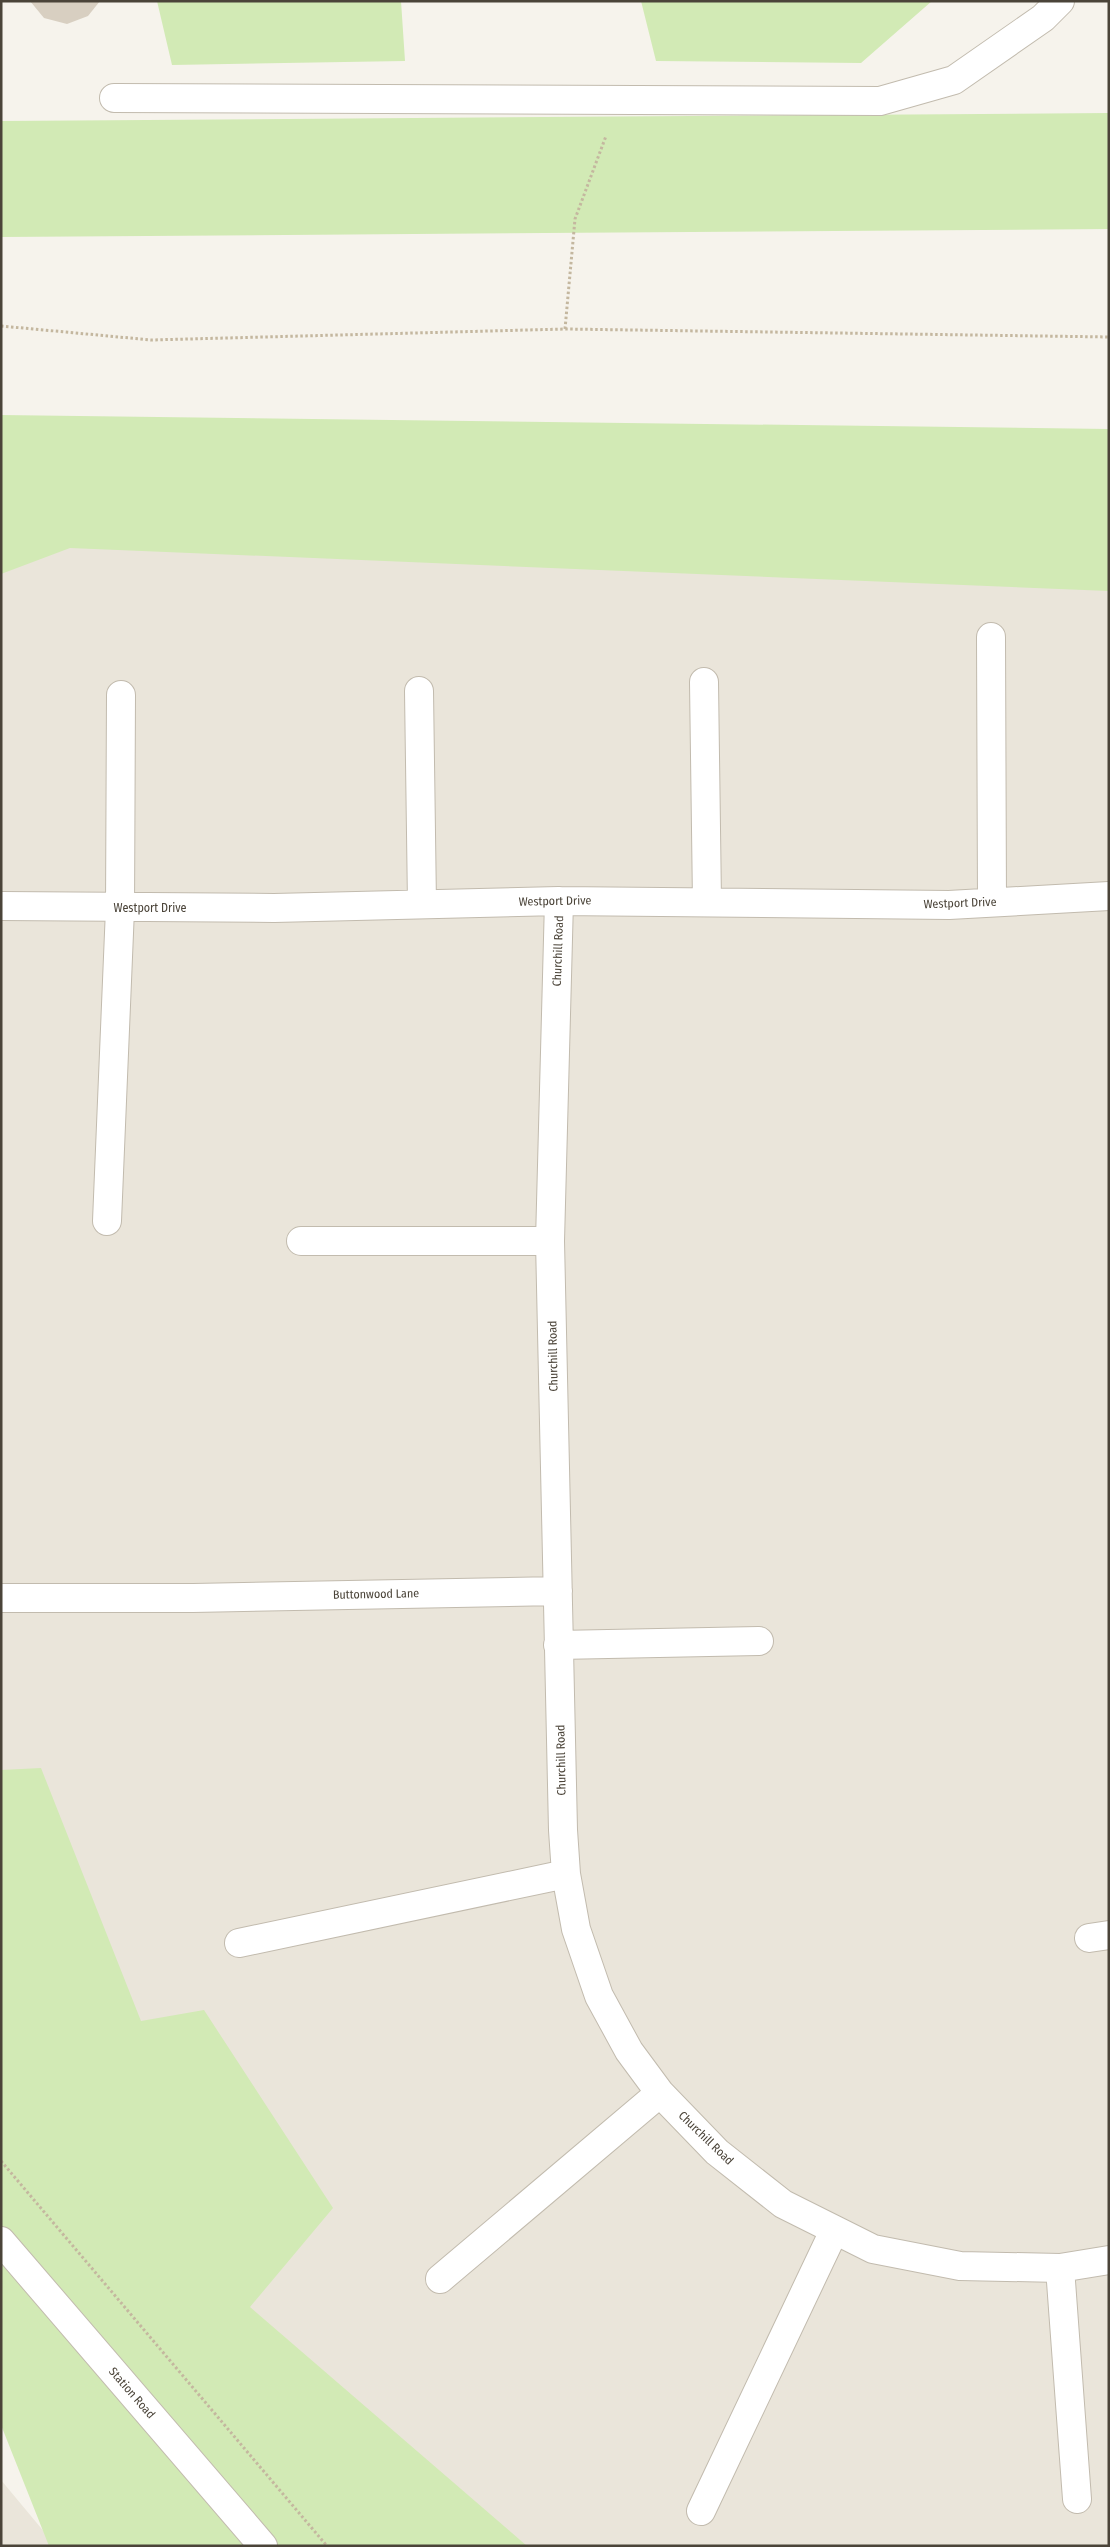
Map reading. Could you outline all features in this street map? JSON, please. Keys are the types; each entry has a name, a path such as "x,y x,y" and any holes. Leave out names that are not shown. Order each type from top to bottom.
{"street":[{"path":"114,98 880,101 954,80 1044,18 1060,1"},
{"path":"991,637 992,902"},
{"path":"704,682 707,902"},
{"path":"419,691 422,904"},
{"path":"107,1221 120,909 121,695"},
{"name":"Westport Drive","path":"1,906 120,909 559,900 949,905 1109,896"},
{"name":"Churchill Road","path":"559,900 550,1241 558,1645 566,1874 576,1929 599,1996 629,2051 660,2093 717,2152 783,2204 834,2231 873,2249 960,2266 1060,2268 1109,2260"},
{"path":"302,1241 550,1241"},
{"name":"Buttonwood Lane","path":"1,1598 193,1598 558,1592"},
{"path":"558,1645 759,1641"},
{"path":"239,1943 566,1874"},
{"path":"440,2279 660,2093"},
{"path":"701,2511 834,2231"},
{"name":"Station Road","path":"1,2241 263,2546"},
{"path":"1060,2268 1077,2499"}],"path":[{"path":"565,329 575,219 619,100"},
{"path":"1,326 151,340 565,329 1109,337"},
{"path":"1,2161 327,2546"}],"shaded area":[{"path":"1,499 1109,541 1109,2546 381,2546 1,2106"},
{"path":"1,2480 56,2546 1,2546"}],"green space":[{"path":"157,1 401,1 405,61 172,65"},
{"path":"641,1 932,1 861,63 656,61"},
{"path":"1109,113 1109,229 1,237 1,121"},
{"path":"1,415 1109,429 1109,591 70,548 1,574"},
{"path":"41,1768 141,2021 204,2010 333,2208 250,2307 527,2546 49,2546 1,2425 1,1770"}],"building":[{"path":"30,1 100,1 88,16 67,24 44,18"}]}
